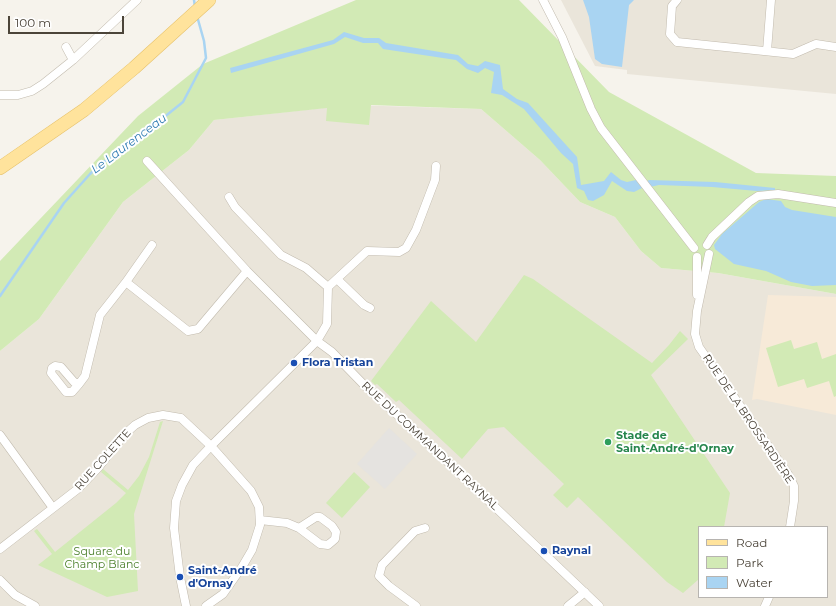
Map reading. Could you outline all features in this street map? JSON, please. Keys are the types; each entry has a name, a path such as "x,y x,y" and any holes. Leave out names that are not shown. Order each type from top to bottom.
{"main road":[{"path":"0,168 84,110 124,77 205,3"}],"street":[{"path":"0,95 18,95 32,91 73,60 137,0"},
{"path":"543,0 562,36 591,109 601,128 639,179 694,248 694,253 697,257 697,311"},
{"path":"677,0 672,6 670,34 677,42 794,54 816,44 836,47"},
{"path":"767,51 771,0"},
{"path":"66,48 73,60"},
{"name":"RUE DU COMMANDANT RAYNAL","path":"147,161 246,271 317,341 332,352 366,387 413,429 599,606"},
{"path":"328,287 338,280 367,251 399,252 406,248 416,230 435,180 436,166"},
{"path":"707,245 712,237 758,196 778,194 836,203"},
{"path":"229,197 235,207 281,255 306,268 328,287"},
{"path":"694,248 700,243 707,245"},
{"path":"79,384 85,376 100,315 152,245"},
{"path":"697,311 709,254 707,245"},
{"path":"697,257 703,258 709,254"},
{"path":"126,282 188,331 198,329 246,271"},
{"path":"338,280 364,305 370,308"},
{"path":"186,606 180,577 174,528 176,501 182,485 193,465 317,341 327,324 328,287"},
{"name":"RUE DE LA BROSSARDIÈRE","path":"697,311 695,334 699,347 788,474 794,486 794,501 790,526"},
{"name":"RUE COLETTE","path":"0,549 79,488 98,468 125,434 135,425 148,418 163,415 181,418 211,446 251,491 259,507 260,520"},
{"path":"1,438 53,508"},
{"path":"206,606 223,594 242,567 256,538 260,520 287,523 299,528"},
{"path":"416,606 389,586 379,576 382,564 414,531 425,528"},
{"path":"0,580 15,595 35,606"},
{"path":"568,606 585,592"}],"shaded area":[{"path":"561,0 836,0 836,94 627,74 627,70 595,66"},
{"path":"350,105 481,109 540,160 580,202 615,217 641,251 661,268 718,273 836,294 836,606 0,606 0,351 39,319 123,202 189,150 214,120"},
{"path":"768,295 836,297 836,415 757,399 752,400"},
{"path":"389,428 417,454 385,489 357,464"}],"green space":[{"path":"356,0 519,0 609,92 756,173 836,176 836,294 718,273 661,268 641,251 615,217 580,202 540,160 481,109 371,105 369,125 326,121 327,108 214,120 189,150 123,202 39,319 0,351 0,261 138,116 203,64"},
{"name":"Stade de Saint-André-d'Ornay","path":"524,275 533,279 652,363 680,331 688,339 651,375 730,493 724,526 698,526 698,580 683,593 667,582 578,497 567,508 553,495 564,484 504,427 488,429 462,459 399,400 396,402 377,384 375,385 371,381 431,301 476,342"},
{"path":"791,340 794,349 817,342 822,359 836,354 836,396 834,397 829,381 807,388 804,379 778,387 766,348"},
{"name":"Square du Champ Blanc","path":"163,421 134,514 138,591 107,597 38,565 52,554 34,531 37,529 55,552 116,503 126,493 101,472 103,469 128,490 139,476 149,457 160,422"},
{"path":"354,472 370,487 342,518 326,503"}],"water":[{"path":"583,0 634,0 629,5 622,67 602,64 595,59 589,17"},
{"path":"344,32 364,38 379,38 386,43 458,55 468,64 478,66 485,61 500,65 503,89 517,99 528,103 577,157 581,185 604,181 611,172 621,180 627,182 636,180 642,188 634,192 627,191 612,181 604,195 593,201 588,200 584,191 577,188 573,164 561,153 524,109 502,95 491,93 494,72 485,68 478,73 467,69 456,60 383,49 378,43 363,43 345,37 334,44 231,73 230,68 333,40"},
{"path":"649,180 715,182 775,188 775,190 757,191 712,187 659,185 650,187 646,182"},
{"path":"766,199 781,201 785,207 792,210 836,217 836,285 812,286 791,282 766,271 734,264 715,249 714,245 722,234 759,202"}],"waterway":[{"name":"Le Laurenceau","path":"194,0 195,7"},
{"name":"Le Laurenceau","path":"0,296 64,203 90,174 103,162 116,156 147,133 153,126 183,102 206,58 204,41 197,16"}],"place":[{"name":"Flora Tristan","path":"294,363"},
{"name":"Stade de Saint-André-d'Ornay","path":"608,442"},
{"name":"Raynal","path":"544,551"},
{"name":"Saint-André d'Ornay","path":"180,577"}]}
